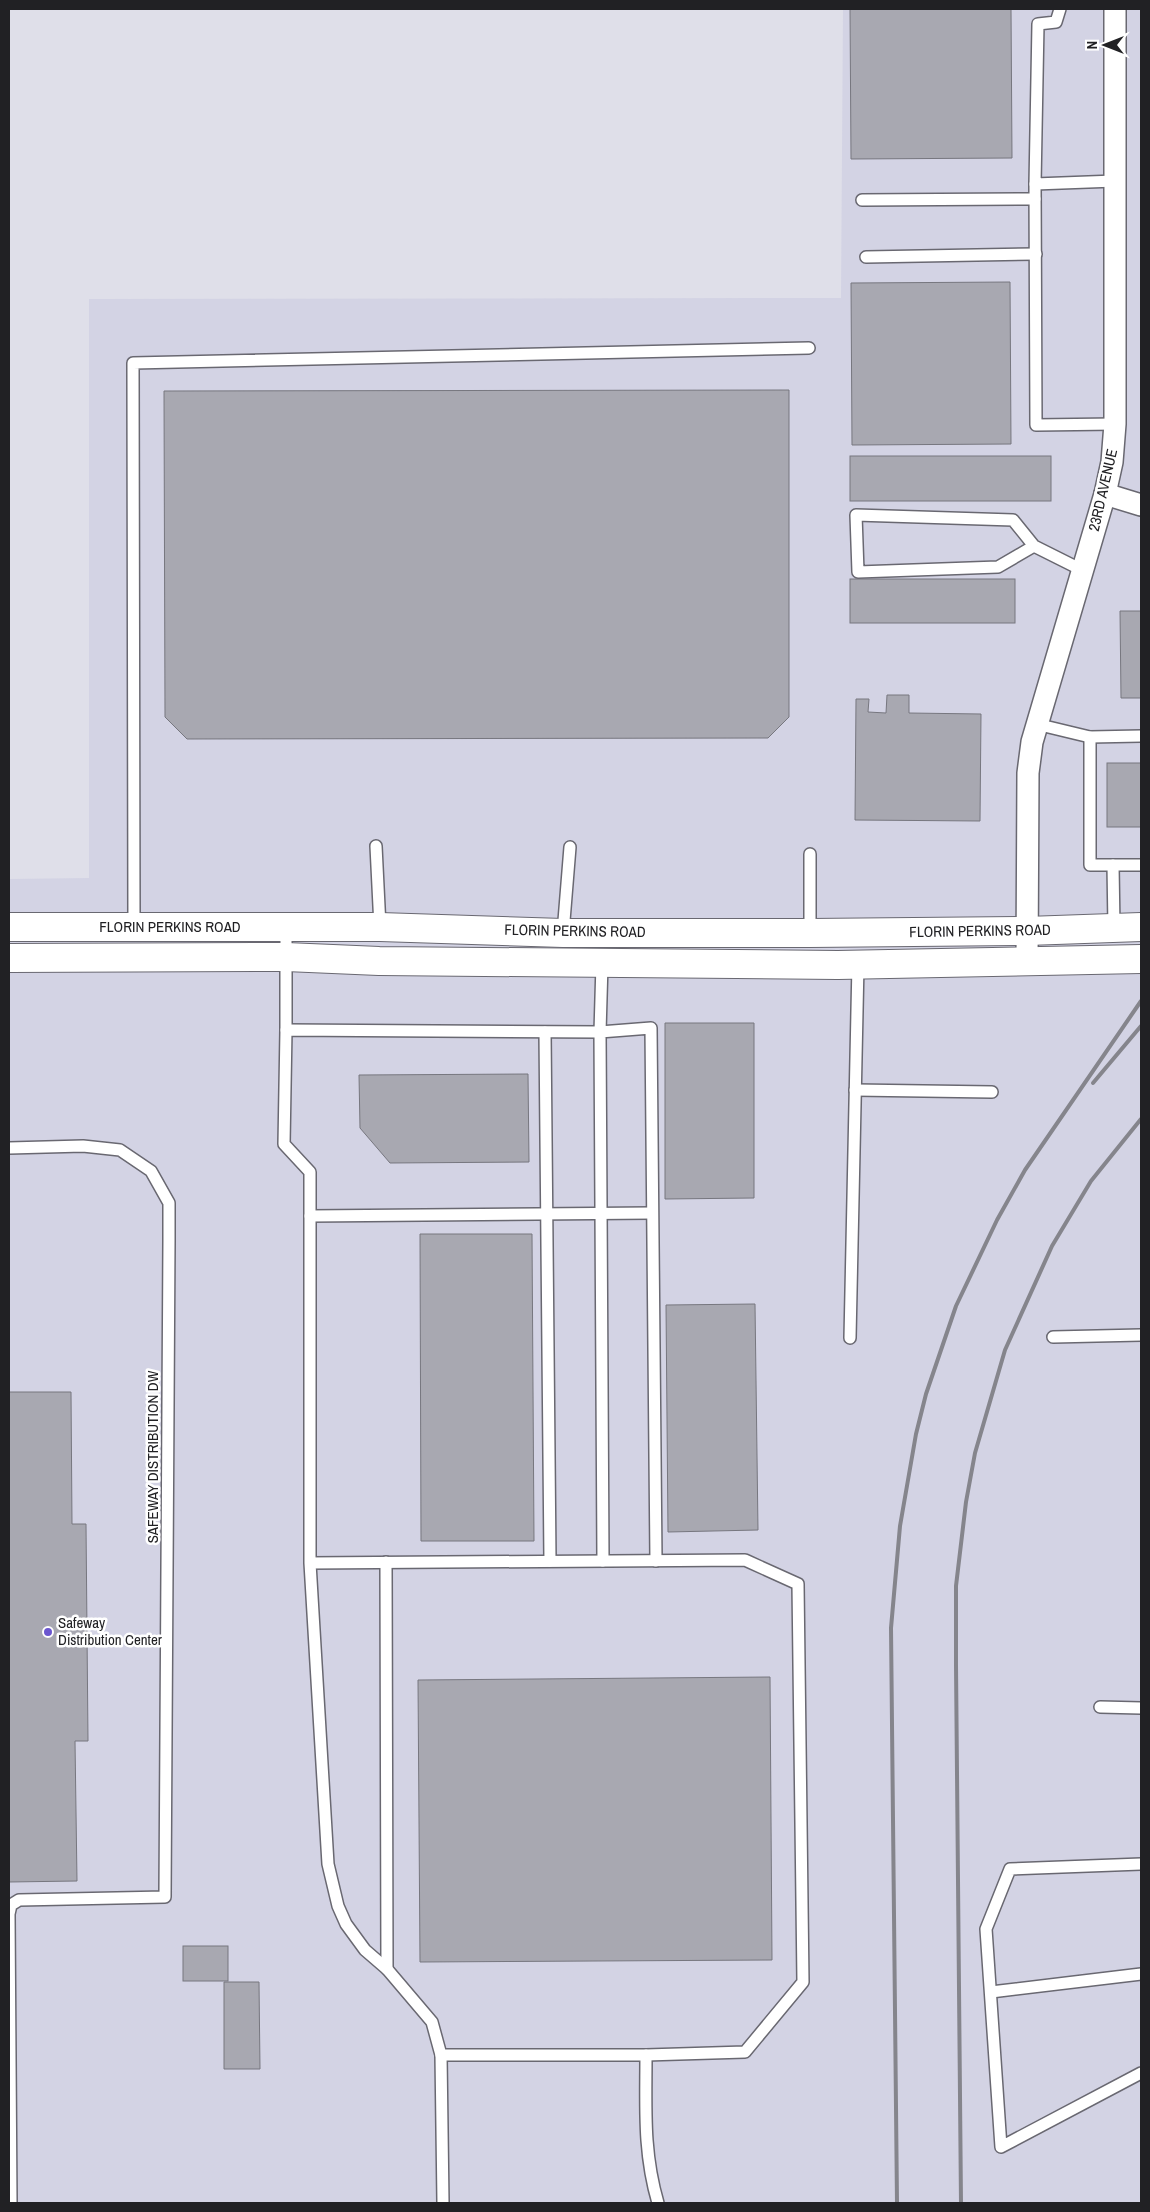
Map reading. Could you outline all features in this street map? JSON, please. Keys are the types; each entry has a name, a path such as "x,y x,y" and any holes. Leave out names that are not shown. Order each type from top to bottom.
{"main road":[{"name":"FLORIN PERKINS ROAD","path":"9,927 380,927 563,933 1026,931 1141,927"},
{"name":"FLORIN PERKINS ROAD","path":"9,958 286,958 602,964 858,964 1141,959"}],"street":[{"name":"23RD AVENUE","path":"1026,962 1028,773 1036,724 1105,494 1112,462 1115,424 1115,9"},
{"path":"1105,494 1141,505"}],"lane":[{"path":"1060,9 1056,22 1038,24 1035,184 1036,425 1115,424"},
{"path":"1035,184 1115,181"},
{"path":"862,200 1035,199"},
{"path":"866,257 1036,254"},
{"path":"134,926 133,363 809,348"},
{"path":"1034,546 998,567 858,572 856,515 1013,520 1034,546 1082,570"},
{"path":"1036,724 1090,737 1141,736"},
{"path":"1090,737 1090,865 1141,865"},
{"path":"376,846 380,927"},
{"path":"563,933 570,847"},
{"path":"810,854 810,933"},
{"path":"1112,865 1114,928"},
{"path":"286,928 284,1144 310,1172 310,1563 328,1864 338,1906 346,1924 365,1950 387,1970 432,2022 441,2055 443,2203"},
{"path":"602,964 600,1032 603,1561"},
{"path":"850,1338 858,964"},
{"path":"286,1030 600,1032 651,1028 656,1561"},
{"path":"545,1032 550,1561"},
{"path":"855,1090 992,1092"},
{"name":"SAFEWAY DISTRIBUTION DW","path":"9,1148 83,1146 120,1150 151,1171 169,1204 165,1897 18,1900 11,1905 9,1914 11,2203"},
{"path":"310,1216 652,1213"},
{"path":"1053,1336 1141,1336"},
{"path":"310,1563 744,1560 798,1584 803,1982 745,2052 646,2055 441,2055"},
{"path":"386,1562 387,1970"},
{"path":"1100,1707 1141,1708"},
{"path":"1141,1864 1010,1869 986,1929 1001,2147 1141,2073"},
{"path":"990,1992 1141,1974"},
{"path":"646,2055 646,2152 658,2203"}],"shaded area":[{"path":"843,9 1141,9 1141,2203 9,2203 9,879 89,878 89,299 841,298"}],"building":[{"path":"850,9 1011,9 1012,158 851,159"},
{"path":"1010,282 1011,444 852,445 851,283"},
{"path":"789,390 789,717 768,738 187,739 165,717 164,391"},
{"path":"850,456 1051,456 1051,501 850,501"},
{"path":"850,579 1015,579 1015,623 850,623"},
{"path":"1120,611 1141,611 1141,698 1121,698"},
{"path":"887,695 909,695 909,713 981,714 980,821 855,820 856,699 869,699 868,712 886,713"},
{"path":"1107,763 1141,763 1141,827 1107,827"},
{"path":"665,1023 754,1023 754,1198 665,1199"},
{"path":"528,1074 529,1162 390,1163 360,1128 359,1075"},
{"path":"420,1234 532,1234 534,1541 421,1541"},
{"path":"755,1304 758,1530 668,1532 666,1305"},
{"name":"Safeway Distribution Center","path":"9,1392 71,1392 72,1524 86,1524 88,1741 75,1741 77,1881 9,1882"},
{"path":"770,1677 772,1960 420,1962 418,1680"},
{"path":"183,1946 228,1946 228,1981 183,1981"},
{"path":"224,1982 259,1982 260,2069 224,2069"}],"railway":[{"path":"897,2203 891,1628 900,1526 916,1434 926,1394 956,1306 997,1220 1025,1170 1141,1001"},
{"path":"1093,1083 1141,1026"},
{"path":"961,2203 956,1586 966,1502 975,1453 1005,1350 1052,1246 1091,1181 1141,1119"}],"place":[{"name":"Safeway Distribution Center","path":"48,1632"}]}
